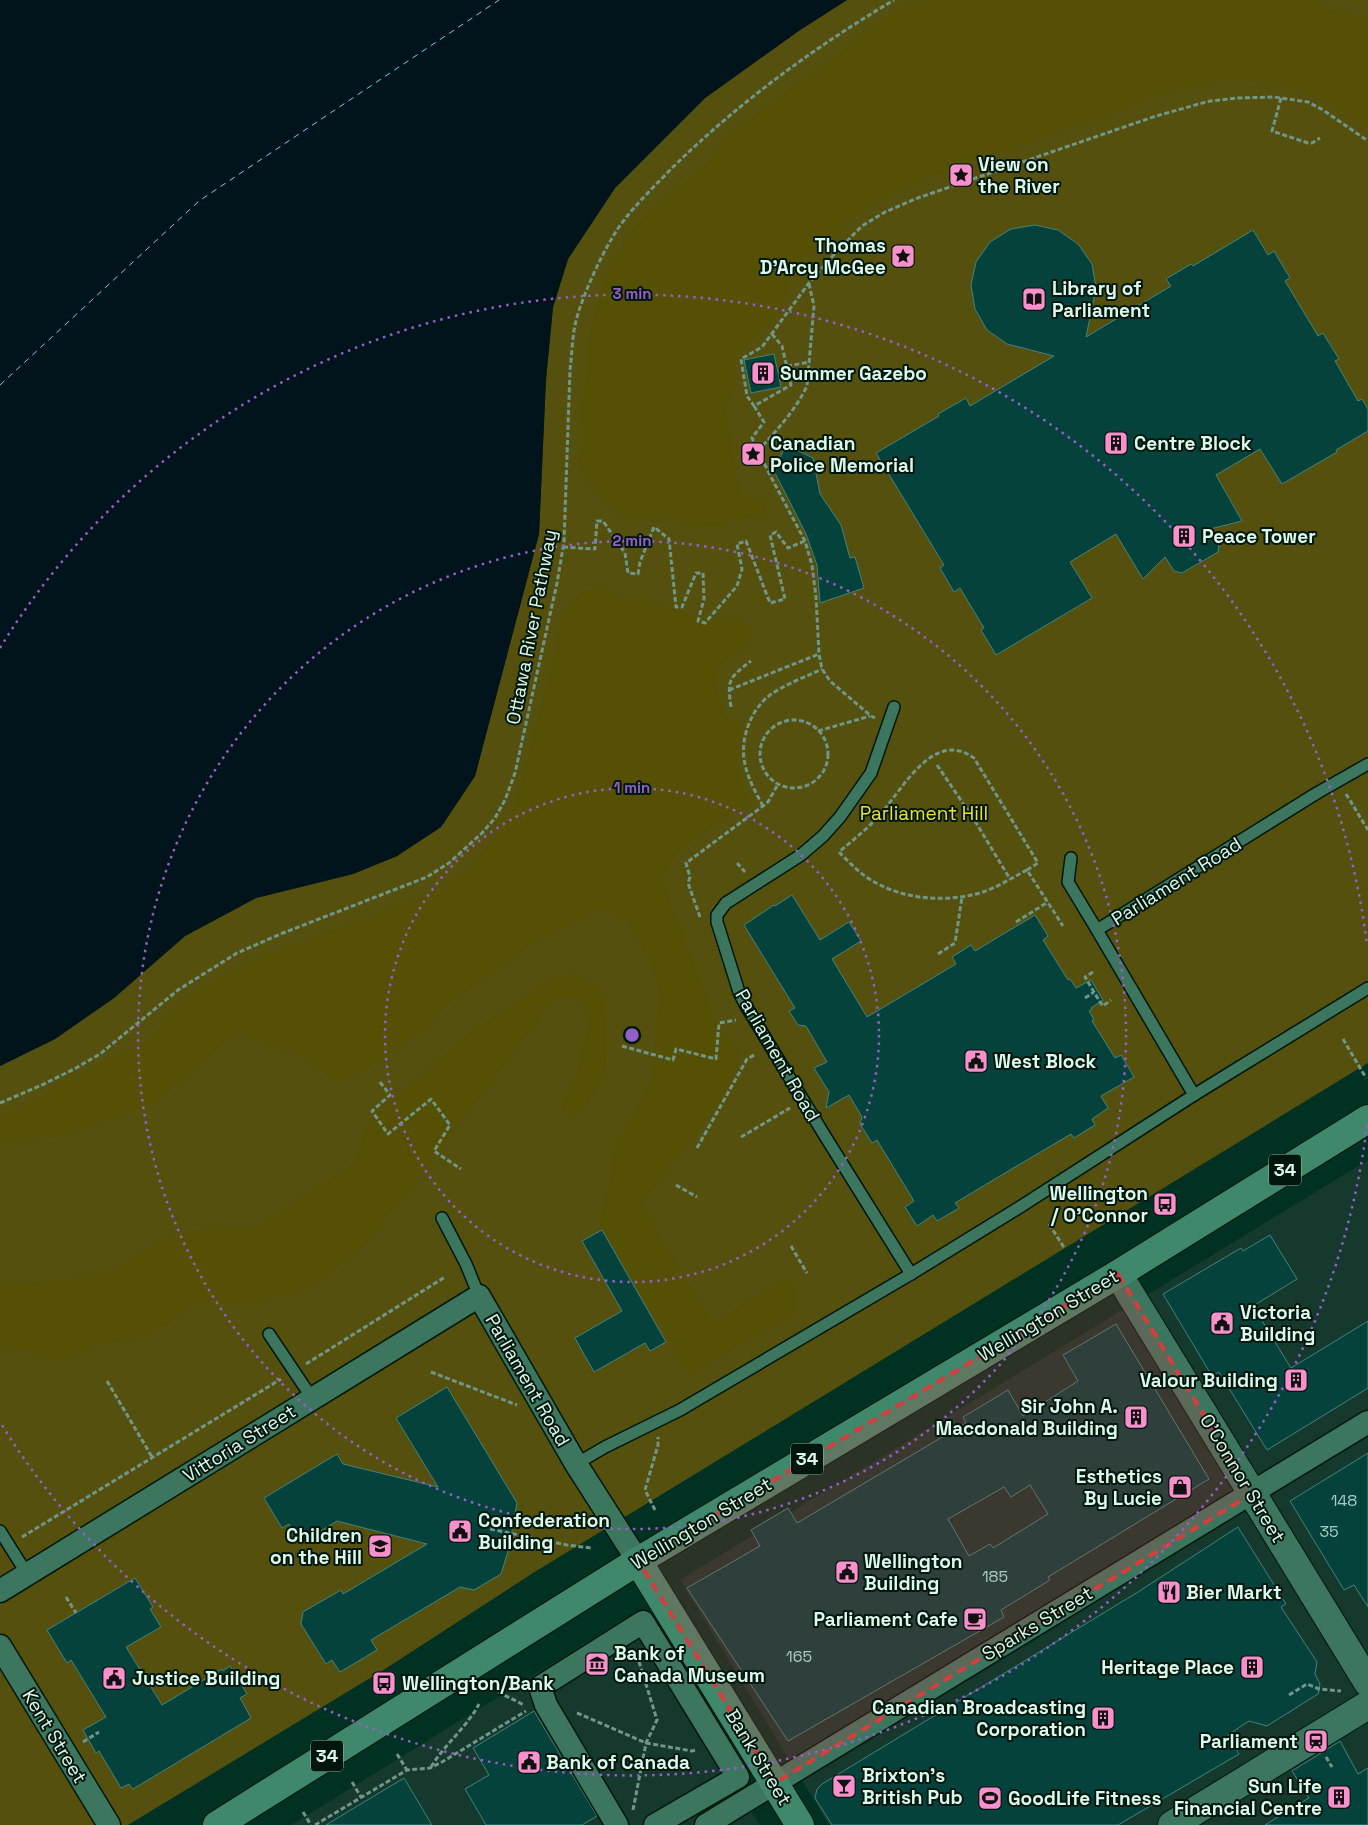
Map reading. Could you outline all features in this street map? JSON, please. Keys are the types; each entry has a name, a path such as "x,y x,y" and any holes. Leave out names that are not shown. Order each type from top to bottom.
{"main road":[{"name":"Wellington Street","path":"217,1825 638,1561 1118,1274 1368,1119"},
{"name":"O'Connor Street","path":"1118,1274 1368,1683"},
{"name":"Bank Street","path":"638,1561 800,1825"},
{"path":"1172,1825 1368,1705"}],"street":[{"name":"Vittoria Street","path":"0,1591 479,1296"},
{"name":"Parliament Road","path":"479,1296 576,1464 638,1561"},
{"name":"Sparks Street","path":"706,1825 1368,1422"},
{"path":"624,1820 546,1705 540,1687 643,1622 738,1777 655,1825"},
{"name":"Kent Street","path":"0,1646 109,1825"}],"lane":[{"name":"Parliament Road","path":"894,706 871,773 835,823 801,855 726,902 717,915 717,928 739,992 803,1100 912,1274"},
{"name":"Parliament Road","path":"1194,1095 1097,930 1368,764"},
{"path":"1071,858 1068,882 1097,930"},
{"name":"Parliament Road","path":"576,1464 659,1419 680,1410 912,1274 1194,1095 1368,988"},
{"path":"442,1218 466,1264 479,1296"},
{"path":"269,1334 312,1398"},
{"path":"0,1531 27,1574"}],"path":[{"name":"Ottawa River Pathway","path":"0,1103 44,1084 100,1054 178,990 237,953 283,933 427,878 449,863 482,833 495,818 505,800 515,773 557,583 563,547 570,370 576,321 588,288 612,238 624,220 648,193 707,134 799,61 894,0"},
{"path":"889,723 871,716 830,681 822,669 819,654 812,565 805,542 752,438 764,422 747,396 741,358 762,347 809,283 862,226 885,212 915,199 1171,111 1238,98 1280,98 1308,102 1368,141"},
{"path":"1280,98 1272,131 1308,143 1312,143 1320,138"},
{"path":"758,451 782,424 803,395 809,377 814,306 809,283"},
{"path":"754,406 791,385 782,346 772,334"},
{"path":"787,366 810,362"},
{"path":"563,547 595,549 597,521 603,521 625,553 628,573 638,574 640,562 654,527 669,539 676,607 682,607 696,573 703,573 704,599 698,621 705,623 737,586 742,569 737,544 746,541 770,603 785,599 770,535 776,532 788,548 805,542"},
{"path":"728,690 819,654"},
{"path":"731,707 728,690 730,682 733,677 752,661"},
{"path":"763,806 744,762 744,740 750,721 762,702 771,695 822,669"},
{"path":"818,731 871,716"},
{"path":"802,721 818,731 824,740 828,750 824,770 818,779 809,785 788,788 778,784 764,770 760,752 767,734 774,727 782,723 802,721"},
{"path":"958,750 974,758 1038,863 1028,870 985,892 962,897 930,898 899,892 872,880 858,871 840,852 882,813 914,773 930,757 939,752 958,750"},
{"path":"937,764 975,821 1010,879"},
{"path":"1338,781 1368,830"},
{"path":"696,907 688,883 690,877 686,863 768,802 778,784"},
{"path":"1028,870 1063,926"},
{"path":"938,954 955,943 962,897"},
{"path":"1016,922 1048,902"},
{"path":"1093,972 1085,977 1103,1006 1111,1000"},
{"path":"1085,998 1094,992"},
{"path":"622,1046 673,1060 676,1049 716,1059 719,1023 736,1020"},
{"path":"1343,1040 1366,1078"},
{"path":"697,1148 747,1059 756,1054"},
{"path":"380,1082 390,1095 372,1111 388,1134 431,1099 450,1125 434,1151 461,1168"},
{"path":"741,1137 803,1100"},
{"path":"676,1185 697,1197"},
{"path":"1049,1224 1065,1249"},
{"path":"791,1246 807,1272"},
{"path":"9,1545 445,1277"},
{"path":"432,1372 518,1406"},
{"path":"107,1381 152,1457"},
{"path":"655,1510 645,1490 658,1445 659,1419"},
{"path":"490,1529 591,1548"},
{"path":"66,1596 76,1613"},
{"path":"624,1820 646,1743 657,1720 629,1630"},
{"path":"1290,1695 1307,1684 1319,1689 1341,1691"},
{"path":"498,1692 530,1708"},
{"path":"430,1768 441,1751 474,1714 479,1704"},
{"path":"88,1739 99,1732"},
{"path":"315,1825 407,1770 397,1754"},
{"path":"352,1782 361,1797"},
{"path":"303,1812 311,1825"}],"highlighted area":[{"path":"1118,1274 1252,1494 775,1783 638,1561"}],"shaded area":[{"path":"0,0 847,0 800,30 705,98 615,188 568,259 553,307 546,379 539,534 475,776 441,827 397,856 353,874 256,898 185,936 114,998 55,1039 0,1066"},
{"path":"933,0 1318,0 1331,11 1347,12 1368,25 1368,126 1322,99 1284,84 1230,78 1156,93 1103,117 1055,131 1018,147 980,158 888,193 847,221 828,246 795,261 789,269 788,292 776,315 735,357 735,389 725,407 739,492 742,497 764,501 767,505 764,515 728,520 720,526 690,525 667,514 625,517 609,505 581,472 578,457 586,439 581,414 588,367 588,344 605,277 626,239 640,222 709,162 724,139 785,93 811,77 886,17 916,3"},
{"path":"607,588 619,599 654,603 710,622 727,617 751,627 750,642 721,664 715,679 723,714 741,724 737,772 748,802 678,850 661,879 720,1034 731,1039 736,1045 737,1061 732,1078 721,1100 640,1205 713,1323 788,1278 792,1285 796,1312 689,1374 600,1224 610,1181 614,1150 652,1079 660,992 650,959 625,918 601,909 537,940 447,1004 428,1027 364,1070 336,1082 305,1057 240,1033 231,1035 156,1102 60,1136 11,1139 0,1143 0,1119 151,1038 183,1001 253,960 428,896 469,869 505,827 516,803 556,652 561,620 582,592"},
{"path":"572,974 591,981 605,999 606,1069 585,1107 574,1115 567,1114 562,1110 565,1096 576,1079 592,1014 572,998 559,998 554,1000 545,1010 539,1022 523,1039 413,1185 385,1217 365,1244 327,1275 295,1292 244,1304 197,1304 184,1310 169,1323 138,1336 94,1346 55,1360 15,1347 0,1346 0,1282 9,1285 35,1283 99,1273 118,1268 150,1248 180,1235 204,1230 256,1228 262,1226 286,1208 349,1168 357,1157 367,1124 371,1118 395,1100 467,1035 545,984"},
{"path":"1368,1160 1368,1825 829,1825 680,1580"},
{"path":"629,1616 760,1825 291,1825"}],"green space":[{"name":"Parliament Hill","path":"847,0 1368,0 1368,1063 533,1573 385,1669 128,1825 0,1825 0,1066 55,1039 114,998 185,936 256,898 353,874 397,856 441,827 475,776 539,534 546,379 553,307 568,259 615,188 705,98 800,30"}],"building":[{"name":"Centre Block","path":"1035,225 1058,230 1078,244 1092,264 1096,288 1086,337 1171,286 1166,279 1191,264 1193,266 1253,230 1268,255 1274,251 1290,278 1285,281 1318,336 1323,333 1339,359 1335,361 1358,401 1362,399 1368,409 1368,431 1336,450 1337,452 1282,484 1260,449 1216,475 1242,521 1210,529 1219,544 1218,552 1182,573 1174,571 1165,557 1143,579 1116,534 1070,562 1092,598 996,655 981,630 984,628 960,588 954,592 940,568 944,565 876,453 966,398 970,406 1054,356 1007,344 987,330 975,309 971,285 976,262 990,242 1011,229"},
{"name":"Summer Gazebo","path":"774,354 781,387 751,393 744,360"},
{"path":"786,445 813,458 820,494 841,525 850,558 855,557 864,588 820,603 817,565 806,534 774,471"},
{"name":"West Block","path":"792,895 820,940 849,922 861,941 832,959 867,1017 956,964 952,957 971,945 975,951 1035,915 1048,936 1043,940 1068,980 1070,979 1076,988 1091,980 1103,1000 1089,1011 1094,1020 1092,1021 1115,1058 1121,1055 1134,1077 1101,1096 1108,1108 1092,1119 1095,1125 1074,1138 1071,1134 955,1203 959,1208 937,1221 933,1215 917,1226 905,1207 914,1201 877,1140 872,1143 860,1124 862,1117 849,1095 826,1108 829,1092 814,1068 827,1062 806,1026 798,1025 789,1011 795,1008 744,925"},
{"path":"602,1230 666,1342 650,1351 645,1343 594,1372 575,1338 622,1311 582,1241"},
{"path":"1270,1235 1297,1279 1253,1306 1291,1368 1368,1321 1368,1388 1267,1450 1219,1372 1212,1376 1163,1294 1241,1248 1243,1251"},
{"path":"1116,1324 1209,1479 1048,1577 1050,1580 1001,1610 1004,1617 788,1741 687,1588 760,1546 751,1530 788,1508 797,1523 966,1423 963,1417 1008,1390 1023,1416 1078,1381 1063,1355","holes":["1030,1485 1048,1514 993,1548 990,1544 969,1556 948,1519 1004,1487 1011,1497"]},
{"name":"Confederation Building","path":"447,1387 517,1503 509,1548 501,1574 474,1590 460,1587 371,1640 377,1650 340,1672 332,1660 326,1664 301,1624 303,1612 341,1590 343,1594 427,1544 337,1521 301,1543 289,1524 282,1528 264,1498 337,1454 343,1464 438,1487 396,1418"},
{"path":"1368,1453 1368,1607 1354,1585 1344,1590 1290,1501"},
{"path":"1238,1527 1286,1604 1281,1607 1317,1662 1315,1674 1320,1684 1318,1694 1267,1726 1249,1721 1228,1735 1239,1754 1118,1825 832,1825 815,1798 817,1789 822,1784 1138,1592"},
{"name":"Justice Building","path":"135,1578 153,1607 150,1609 161,1627 126,1647 162,1705 230,1666 247,1694 240,1698 251,1718 133,1789 129,1784 121,1788 99,1751 96,1753 83,1730 106,1717 71,1660 67,1663 47,1630"},
{"name":"Bank of Canada","path":"534,1711 597,1816 582,1825 486,1825 465,1789 489,1775 473,1748"},
{"name":"Sun Life Financial Centre","path":"1340,1741 1358,1774 1368,1768 1368,1825 1265,1825 1309,1798 1292,1771"},
{"path":"404,1778 432,1825 326,1825 364,1802"}],"ferry route":[{"path":"0,385 199,201 499,0"}],"place":[{"name":"View on the River","path":"961,175"},
{"name":"Thomas D'Arcy McGee","path":"903,256"},
{"name":"Library of Parliament","path":"1034,299"},
{"name":"Summer Gazebo","path":"763,373"},
{"name":"Centre Block","path":"1116,443"},
{"name":"Canadian Police Memorial","path":"753,454"},
{"name":"Peace Tower","path":"1184,536"},
{"name":"West Block","path":"976,1061"},
{"name":"Wellington / O'Connor","path":"1165,1204"},
{"name":"Victoria Building","path":"1222,1323"},
{"name":"Valour Building","path":"1296,1380"},
{"name":"Sir John A. Macdonald Building","path":"1136,1417"},
{"name":"Esthetics By Lucie","path":"1180,1487"},
{"name":"Confederation Building","path":"460,1531"},
{"name":"Children on the Hill","path":"380,1546"},
{"name":"Wellington Building","path":"847,1572"},
{"name":"Bier Markt","path":"1169,1592"},
{"name":"Parliament Cafe","path":"975,1619"},
{"name":"Bank of Canada Museum","path":"597,1664"},
{"name":"Heritage Place","path":"1252,1667"},
{"name":"Justice Building","path":"114,1678"},
{"name":"Wellington/Bank","path":"384,1683"},
{"name":"Canadian Broadcasting Corporation","path":"1103,1718"},
{"name":"Parliament","path":"1316,1741"},
{"name":"Bank of Canada","path":"529,1762"},
{"name":"Brixton's British Pub","path":"844,1786"},
{"name":"Sun Life Financial Centre","path":"1339,1797"},
{"name":"GoodLife Fitness","path":"990,1798"}]}
